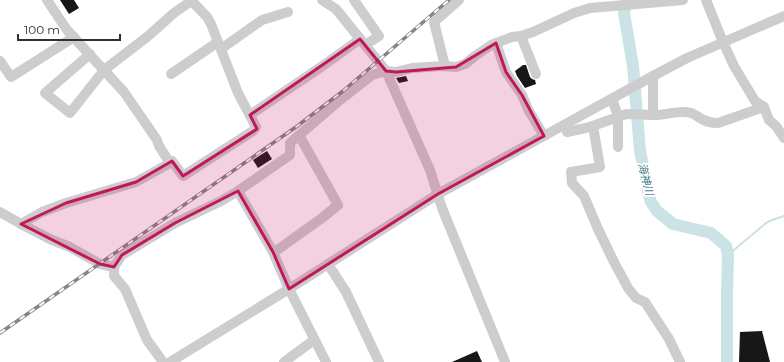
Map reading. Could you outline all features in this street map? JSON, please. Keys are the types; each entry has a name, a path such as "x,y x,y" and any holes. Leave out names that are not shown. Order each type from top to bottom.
{"street":[{"path":"47,0 67,30 124,92 157,140 159,146 170,163"},
{"path":"20,224 42,212 66,203 136,182 172,161 183,176 253,131 256,127 238,93 211,24 206,16 191,0 147,37 104,70 70,113 45,93 90,54"},
{"path":"322,0 336,9 386,70 430,170 442,208 505,362"},
{"path":"250,115 321,67 362,42 379,36 354,0"},
{"path":"445,66 434,22 460,0"},
{"path":"163,362 147,340 125,289 114,276 114,267 122,255 175,223 221,201 238,191 290,155 290,143 372,75 386,70 396,72 412,68 445,66 456,67 465,64 491,45 512,37 533,32 579,11 590,8 683,0"},
{"path":"706,0 734,66 755,101 764,107 769,120 780,123 784,138"},
{"path":"171,74 262,20 288,12"},
{"path":"170,362 438,194 687,58 784,16"},
{"path":"521,36 536,74"},
{"path":"0,61 11,77 74,37"},
{"path":"496,43 506,72 522,95 529,111 544,136"},
{"path":"650,78 653,115"},
{"path":"612,99 618,116 618,147"},
{"path":"567,132 594,126 626,114 658,116 677,112 692,113 702,120 710,123 718,122 764,107"},
{"path":"594,126 600,168 571,172 572,183 584,196 604,242 628,288 636,298 646,302 669,340 680,362"},
{"path":"273,252 338,205 299,135"},
{"path":"238,191 273,252 288,289 326,362"},
{"path":"0,212 20,224 70,247 100,264 114,267"},
{"path":"328,264 346,292 379,362"},
{"path":"284,362 314,340"}],"highlighted area":[{"path":"360,39 386,71 396,72 456,67 496,43 506,72 522,95 544,136 438,194 289,289 273,252 238,191 175,223 122,255 114,267 100,264 21,224 66,203 136,182 172,161 183,176 257,129 250,115"}],"building":[{"path":"60,0 74,0 79,8 69,14"},
{"path":"523,65 526,65 530,77 535,80 536,84 525,88 515,71"},
{"path":"406,76 408,81 399,83 396,78"},
{"path":"267,151 272,159 258,168 253,160"},
{"path":"762,331 770,362 739,362 740,332"},
{"path":"477,351 482,362 452,362"}],"waterway":[{"name":"海神川","path":"626,0 624,13 633,66 640,151 648,192 651,202 657,211 673,224 711,233 726,246 728,255 727,362"},
{"path":"728,255 766,223 784,216"}],"railway":[{"path":"0,333 296,127 343,91 449,0"}]}
